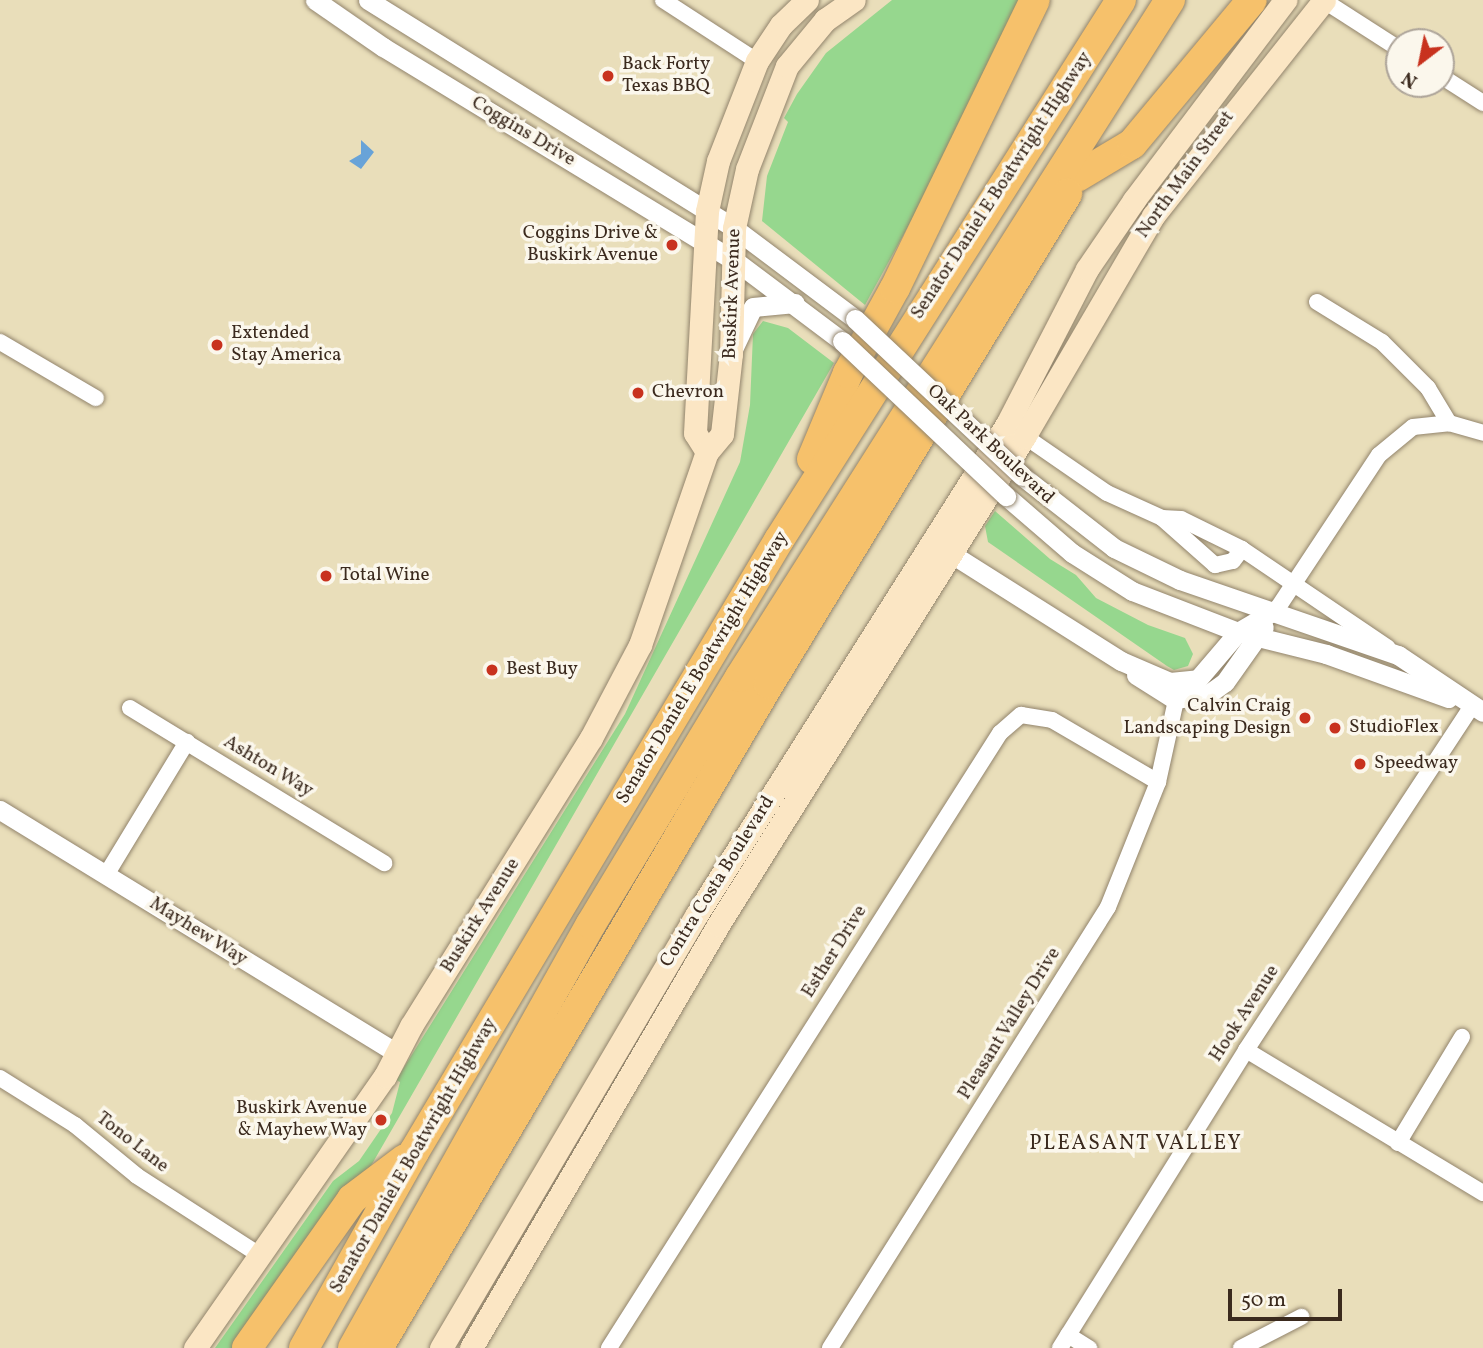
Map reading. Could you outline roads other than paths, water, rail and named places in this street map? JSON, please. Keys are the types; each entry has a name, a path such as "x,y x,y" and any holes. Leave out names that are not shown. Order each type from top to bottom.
{"highway":[{"path":"779,540 848,373 895,288 1035,0"},
{"name":"Senator Daniel E Boatwright Highway","path":"304,1348 414,1152 779,540 1121,0"},
{"path":"353,1348 591,924 740,677 1170,0"},
{"path":"378,1348 762,696 1077,177 1193,0"},
{"path":"1077,177 1132,144 1252,0"},
{"path":"247,1348 352,1199 414,1152"}],"main road":[{"name":"Buskirk Avenue","path":"707,452 695,433 708,211 718,161 757,61 781,25 807,0"},
{"name":"Buskirk Avenue","path":"195,1348 261,1256 397,1054 612,701 659,595 707,452 722,433 731,354 734,229 747,169 787,66 825,20 854,0"},
{"name":"North Main Street","path":"1016,430 1087,269 1141,189 1285,0"},
{"name":"North Main Street","path":"1016,430 1153,215 1324,0"},
{"name":"Contra Costa Boulevard","path":"441,1348 697,914 929,540 1016,430"},
{"name":"Contra Costa Boulevard","path":"471,1348 718,925 950,553 1016,430"}],"street":[{"name":"Coggins Drive","path":"315,0 383,47 734,260"},
{"name":"Coggins Drive","path":"368,0 734,229"},
{"path":"663,0 757,61"},
{"path":"1324,0 1385,40"},
{"path":"1455,85 1483,103"},
{"name":"Oak Park Boulevard","path":"734,229 855,319 1022,476 1114,548 1191,584 1277,609 1398,655"},
{"name":"Oak Park Boulevard","path":"734,260 842,341 1006,496 1100,573 1132,591 1238,632 1326,654 1478,709"},
{"path":"1317,302 1382,342 1428,388 1449,423"},
{"path":"731,354 753,307 794,303"},
{"path":"0,342 96,398"},
{"path":"1121,661 1147,685 1176,700 1198,698 1216,689 1257,638 1379,455 1413,427 1449,423 1483,433"},
{"name":"Oak Park Boulevard","path":"1016,430 1088,482 1162,519 1215,565 1233,561 1241,549"},
{"name":"Oak Park Boulevard","path":"1162,519 1181,519 1241,549 1295,582 1478,709"},
{"path":"929,540 1121,661 1170,682 1189,682 1204,674 1238,632 1277,609"},
{"name":"Pleasant Valley Drive","path":"831,1348 1108,907 1158,782 1176,700"},
{"name":"Ashton Way","path":"130,708 384,863"},
{"name":"Hook Avenue","path":"1064,1342 1246,1050 1478,709"},
{"name":"Esther Drive","path":"609,1348 1000,733 1021,715 1052,720 1158,782"},
{"path":"106,875 187,742"},
{"name":"Mayhew Way","path":"0,810 397,1054"},
{"path":"1398,1143 1462,1037"},
{"path":"1246,1050 1483,1193"},
{"name":"Tono Lane","path":"0,1078 75,1125 137,1176 261,1256"},
{"path":"1241,1348 1301,1317"},
{"path":"1064,1342 1089,1348"}],"water":[{"path":"361,140 374,152 361,169 349,161 361,154"}],"place":[{"name":"Back Forty Texas BBQ","path":"608,76"},
{"name":"Coggins Drive & Buskirk Avenue","path":"672,245"},
{"name":"Extended Stay America","path":"217,345"},
{"name":"Chevron","path":"638,393"},
{"name":"Total Wine","path":"326,576"},
{"name":"Best Buy","path":"492,670"},
{"name":"Calvin Craig Landscaping Design","path":"1305,718"},
{"name":"StudioFlex","path":"1335,728"},
{"name":"Speedway","path":"1360,764"},
{"name":"Buskirk Avenue & Mayhew Way","path":"381,1120"}],"district":[{"name":"PLEASANT VALLEY","path":"1136,1144"}]}
